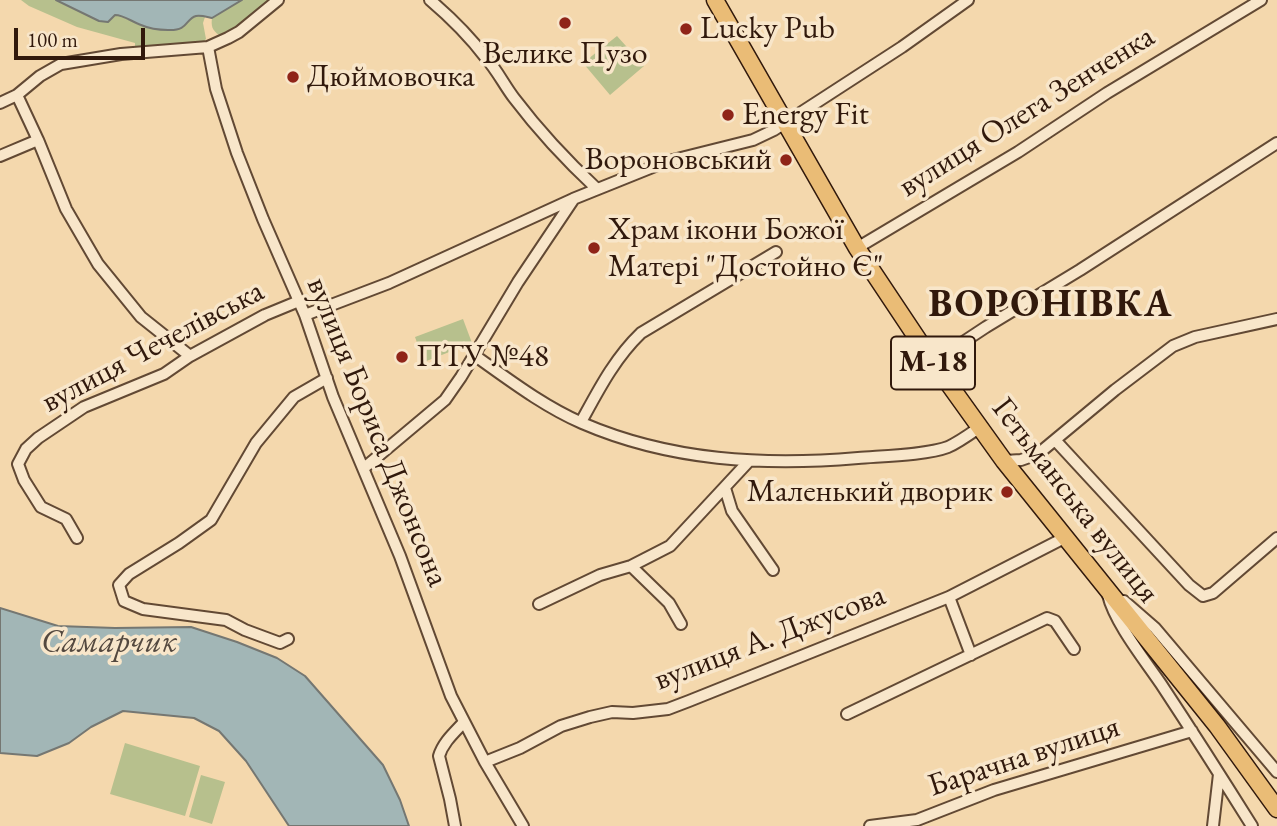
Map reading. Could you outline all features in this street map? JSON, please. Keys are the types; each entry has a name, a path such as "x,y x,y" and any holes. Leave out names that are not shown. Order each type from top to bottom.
{"highway":[{"name":"Гетьманська вулиця","path":"715,0 857,248 933,362 1004,461 1217,726 1277,809"}],"street":[{"path":"0,103 17,95 40,76 61,64 121,54 208,47 239,32 278,0"},
{"path":"430,0 487,59 535,124 574,168 597,189"},
{"path":"305,315 389,283 597,189 665,162 753,139 785,124 968,0"},
{"name":"вулиця Олега Зенченка","path":"857,248 1018,152 1107,93 1261,0"},
{"name":"вулиця Бориса Джонсона","path":"208,47 216,89 237,153 305,315 333,397 400,556 451,696 485,762 523,826"},
{"path":"17,95 66,209 98,264 141,317 190,356"},
{"path":"0,156 38,139"},
{"path":"933,362 1277,144"},
{"path":"364,468 445,400 517,282 573,199"},
{"path":"581,422 615,362 640,333 776,252"},
{"name":"вулиця Чечелівська","path":"77,538 66,519 41,507 24,480 18,464 26,449 84,407 164,374 190,356 265,315 299,301"},
{"path":"1004,461 1021,460 1038,453 1173,346 1195,337 1277,319"},
{"path":"474,355 545,404 581,422 634,442 688,454 749,461 812,462 929,451 947,447 979,427"},
{"path":"288,639 280,643 226,620 143,609 124,601 119,585 129,574 211,520 256,443 294,397 327,379"},
{"path":"1055,440 1189,585 1203,596 1213,593 1277,538"},
{"path":"539,604 600,575 631,566 670,546 749,461"},
{"path":"725,488 732,511 773,570"},
{"name":"вулиця А. Джусова","path":"485,762 520,748 561,726 612,712 633,713 668,709 949,597 1066,537"},
{"path":"631,566 669,603 681,624"},
{"path":"1105,586 1111,606 1252,826"},
{"path":"1105,586 1155,628 1277,772"},
{"path":"949,597 971,655"},
{"path":"847,714 1047,618 1055,621 1074,649"},
{"path":"455,826 439,756 445,743 464,722"},
{"name":"Барачна вулиця","path":"870,826 917,820 994,790 1192,731"},
{"path":"1213,826 1219,774"}],"green space":[{"path":"21,0 56,0 99,21 117,15 128,20 191,18 198,15 205,17 203,23 206,39 201,44 135,51 135,43 77,27"},
{"path":"242,0 270,0 239,25 219,35 212,28 212,18"},
{"path":"617,36 644,66 610,95 583,63"},
{"path":"463,319 472,343 424,362 415,337"},
{"path":"125,743 200,766 185,816 110,794"},
{"path":"201,775 225,782 212,824 189,817"}],"water":[{"path":"56,0 242,0 212,18 196,16 180,29 168,30 138,24 118,15 108,22 99,21"},
{"name":"Самарчик","path":"0,608 58,626 191,627 277,658 305,676 383,765 409,826 289,826 246,761 219,731 194,718 123,711 91,727 69,743 37,756 0,753"}],"place":[{"name":"Велике Пузо","path":"565,23"},
{"name":"Lucky Pub","path":"686,29"},
{"name":"Дюймовочка","path":"293,77"},
{"name":"Energy Fit","path":"728,115"},
{"name":"Вороновський","path":"786,160"},
{"name":"Храм ікони Божої Матері \"Достойно Є\"","path":"594,248"},
{"name":"ПТУ №48","path":"402,357"},
{"name":"Маленький дворик","path":"1007,492"}],"district":[{"name":"ВОРОНІВКА","path":"1051,306"}]}
